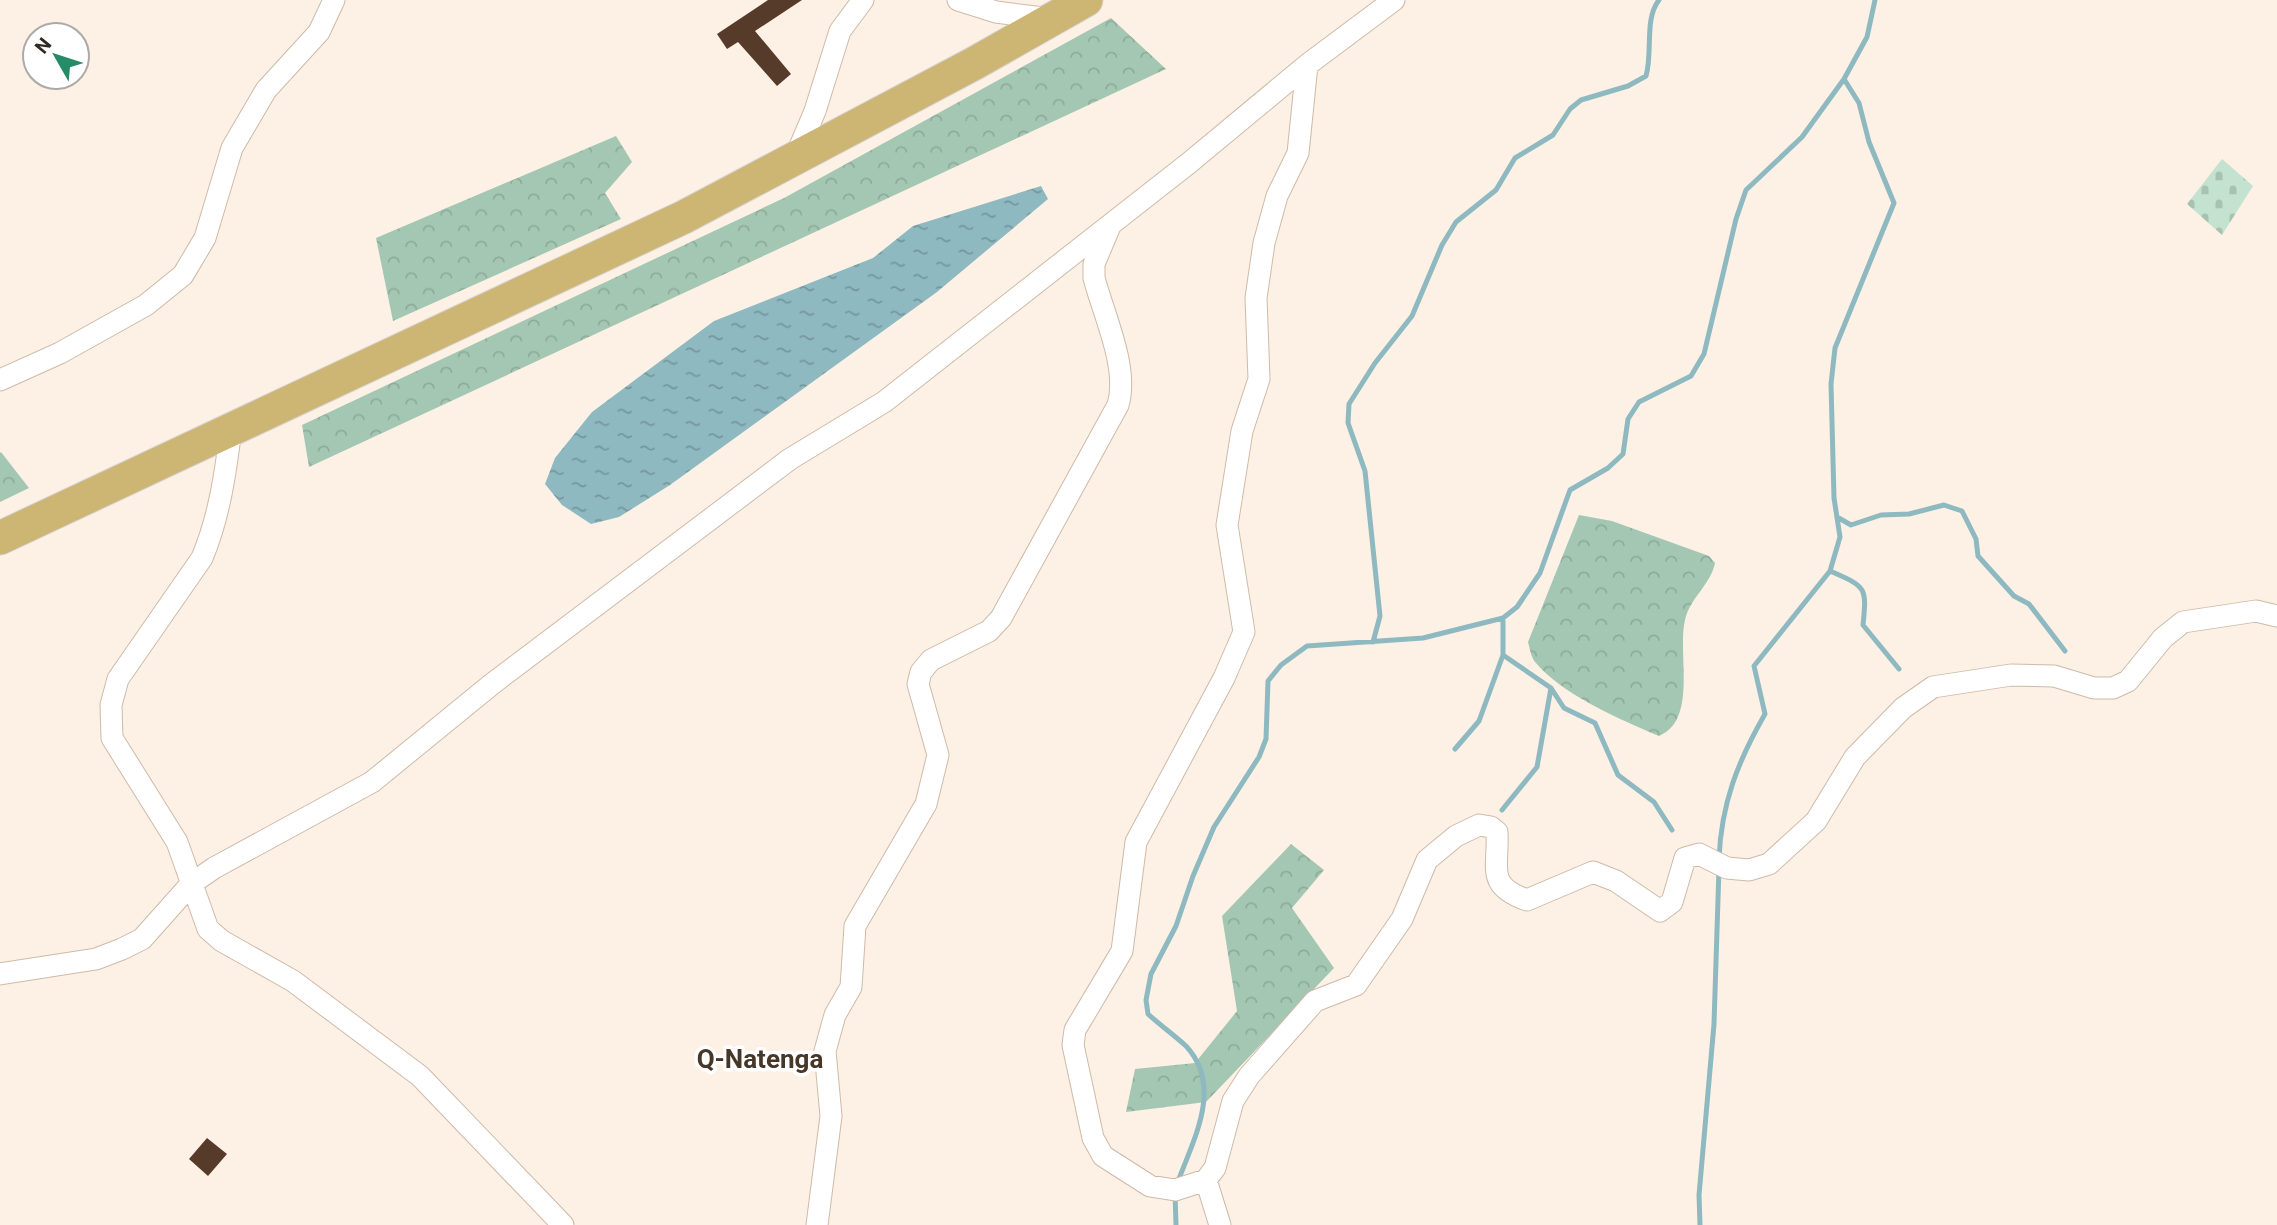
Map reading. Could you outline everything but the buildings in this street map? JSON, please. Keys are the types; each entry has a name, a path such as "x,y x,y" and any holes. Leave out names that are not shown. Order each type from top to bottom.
{"main road":[{"path":"0,538 684,217 1086,0"}],"street":[{"path":"0,380 60,353 135,311 163,293 183,275 205,238 232,148 266,90 319,32 334,0"},
{"path":"795,158 815,111 840,31 863,0"},
{"path":"958,0 996,12 1054,19"},
{"path":"0,975 96,959 142,939 191,884 214,868 372,782 503,675 790,459 884,402 1111,224 1307,65 1394,0"},
{"path":"1307,65 1298,153 1276,196 1264,243 1256,298 1259,379 1242,431 1227,526 1244,632 1224,678 1136,842 1122,951 1075,1030 1073,1045 1093,1138 1102,1156 1150,1186 1175,1190 1206,1180 1215,1168 1233,1101 1249,1076 1315,1001 1356,985 1402,919 1427,860 1456,836 1479,825 1491,827 1497,832 1494,872 1497,879 1507,891 1527,900 1593,873 1616,881 1660,911 1672,902 1685,858 1699,854 1719,866 1749,870 1769,864 1816,821 1854,757 1903,708 1933,687 2011,675 2054,676 2094,688 2113,688 2129,681 2163,638 2183,622 2256,611 2277,616"},
{"path":"817,1225 831,1116 825,1051 835,1015 851,987 855,926 926,804 938,755 918,684 921,672 931,660 989,631 1000,618 1118,405 1123,391 1122,370 1094,278 1094,264 1111,224"},
{"path":"231,428 209,540 202,558 118,679 111,705 111,738 177,842 208,929 293,981 420,1076 563,1225"},
{"path":"1206,1180 1220,1225"}],"green space":[{"path":"1111,18 1166,69 309,467 302,425 784,198"},
{"path":"616,136 632,162 605,193 621,219 393,321 376,238"},
{"path":"2222,159 2253,186 2222,235 2187,204"},
{"path":"0,453 29,488 0,502"},
{"path":"1579,515 1612,521 1709,556 1715,563 1685,620 1684,685 1678,716 1671,728 1659,736 1611,714 1561,686 1547,675 1532,656 1528,642"},
{"path":"1291,844 1324,870 1292,908 1334,968 1206,1102 1126,1112 1135,1069 1195,1063 1237,1011 1222,916"}],"water":[{"path":"1041,186 1048,199 937,292 670,485 619,517 591,524 562,505 545,484 555,458 592,412 714,321 873,258 913,226"}],"waterway":[{"path":"1373,642 1380,616 1365,471 1348,423 1349,404 1375,363 1412,316 1442,245 1456,222 1496,190 1515,158 1553,135 1570,109 1581,100 1628,86 1646,76 1650,26 1654,8 1659,0"},
{"path":"1177,1184 1202,1114 1203,1079 1197,1062 1186,1046 1148,1014 1146,1000 1151,974 1176,926 1214,827 1259,757 1266,739 1268,681 1281,665 1307,646 1423,638 1503,618 1517,607 1540,573 1570,490 1608,468 1623,454 1628,419 1639,402 1691,376 1704,354 1736,219 1746,190 1802,137 1844,79 1867,37 1875,0"},
{"path":"1719,859 1727,801 1739,766 1765,714 1754,666 1830,571 1840,537 1834,498 1831,384 1835,348 1894,203 1869,142 1859,103 1844,79"},
{"path":"1837,517 1851,525 1881,515 1909,514 1944,505 1962,511 1976,539 1978,556 2014,596 2029,604 2065,651"},
{"path":"1830,571 1862,589 1865,602 1863,625 1899,669"},
{"path":"1503,618 1503,655 1551,688 1564,708 1595,723 1618,775 1654,802 1672,830"},
{"path":"1455,749 1479,721 1503,655"},
{"path":"1502,810 1537,767 1551,688"},
{"path":"1700,1225 1699,1195 1714,1024 1719,868"},
{"path":"1175,1193 1176,1225"}],"district":[{"name":"Q-Natenga","path":"760,1059"}]}
